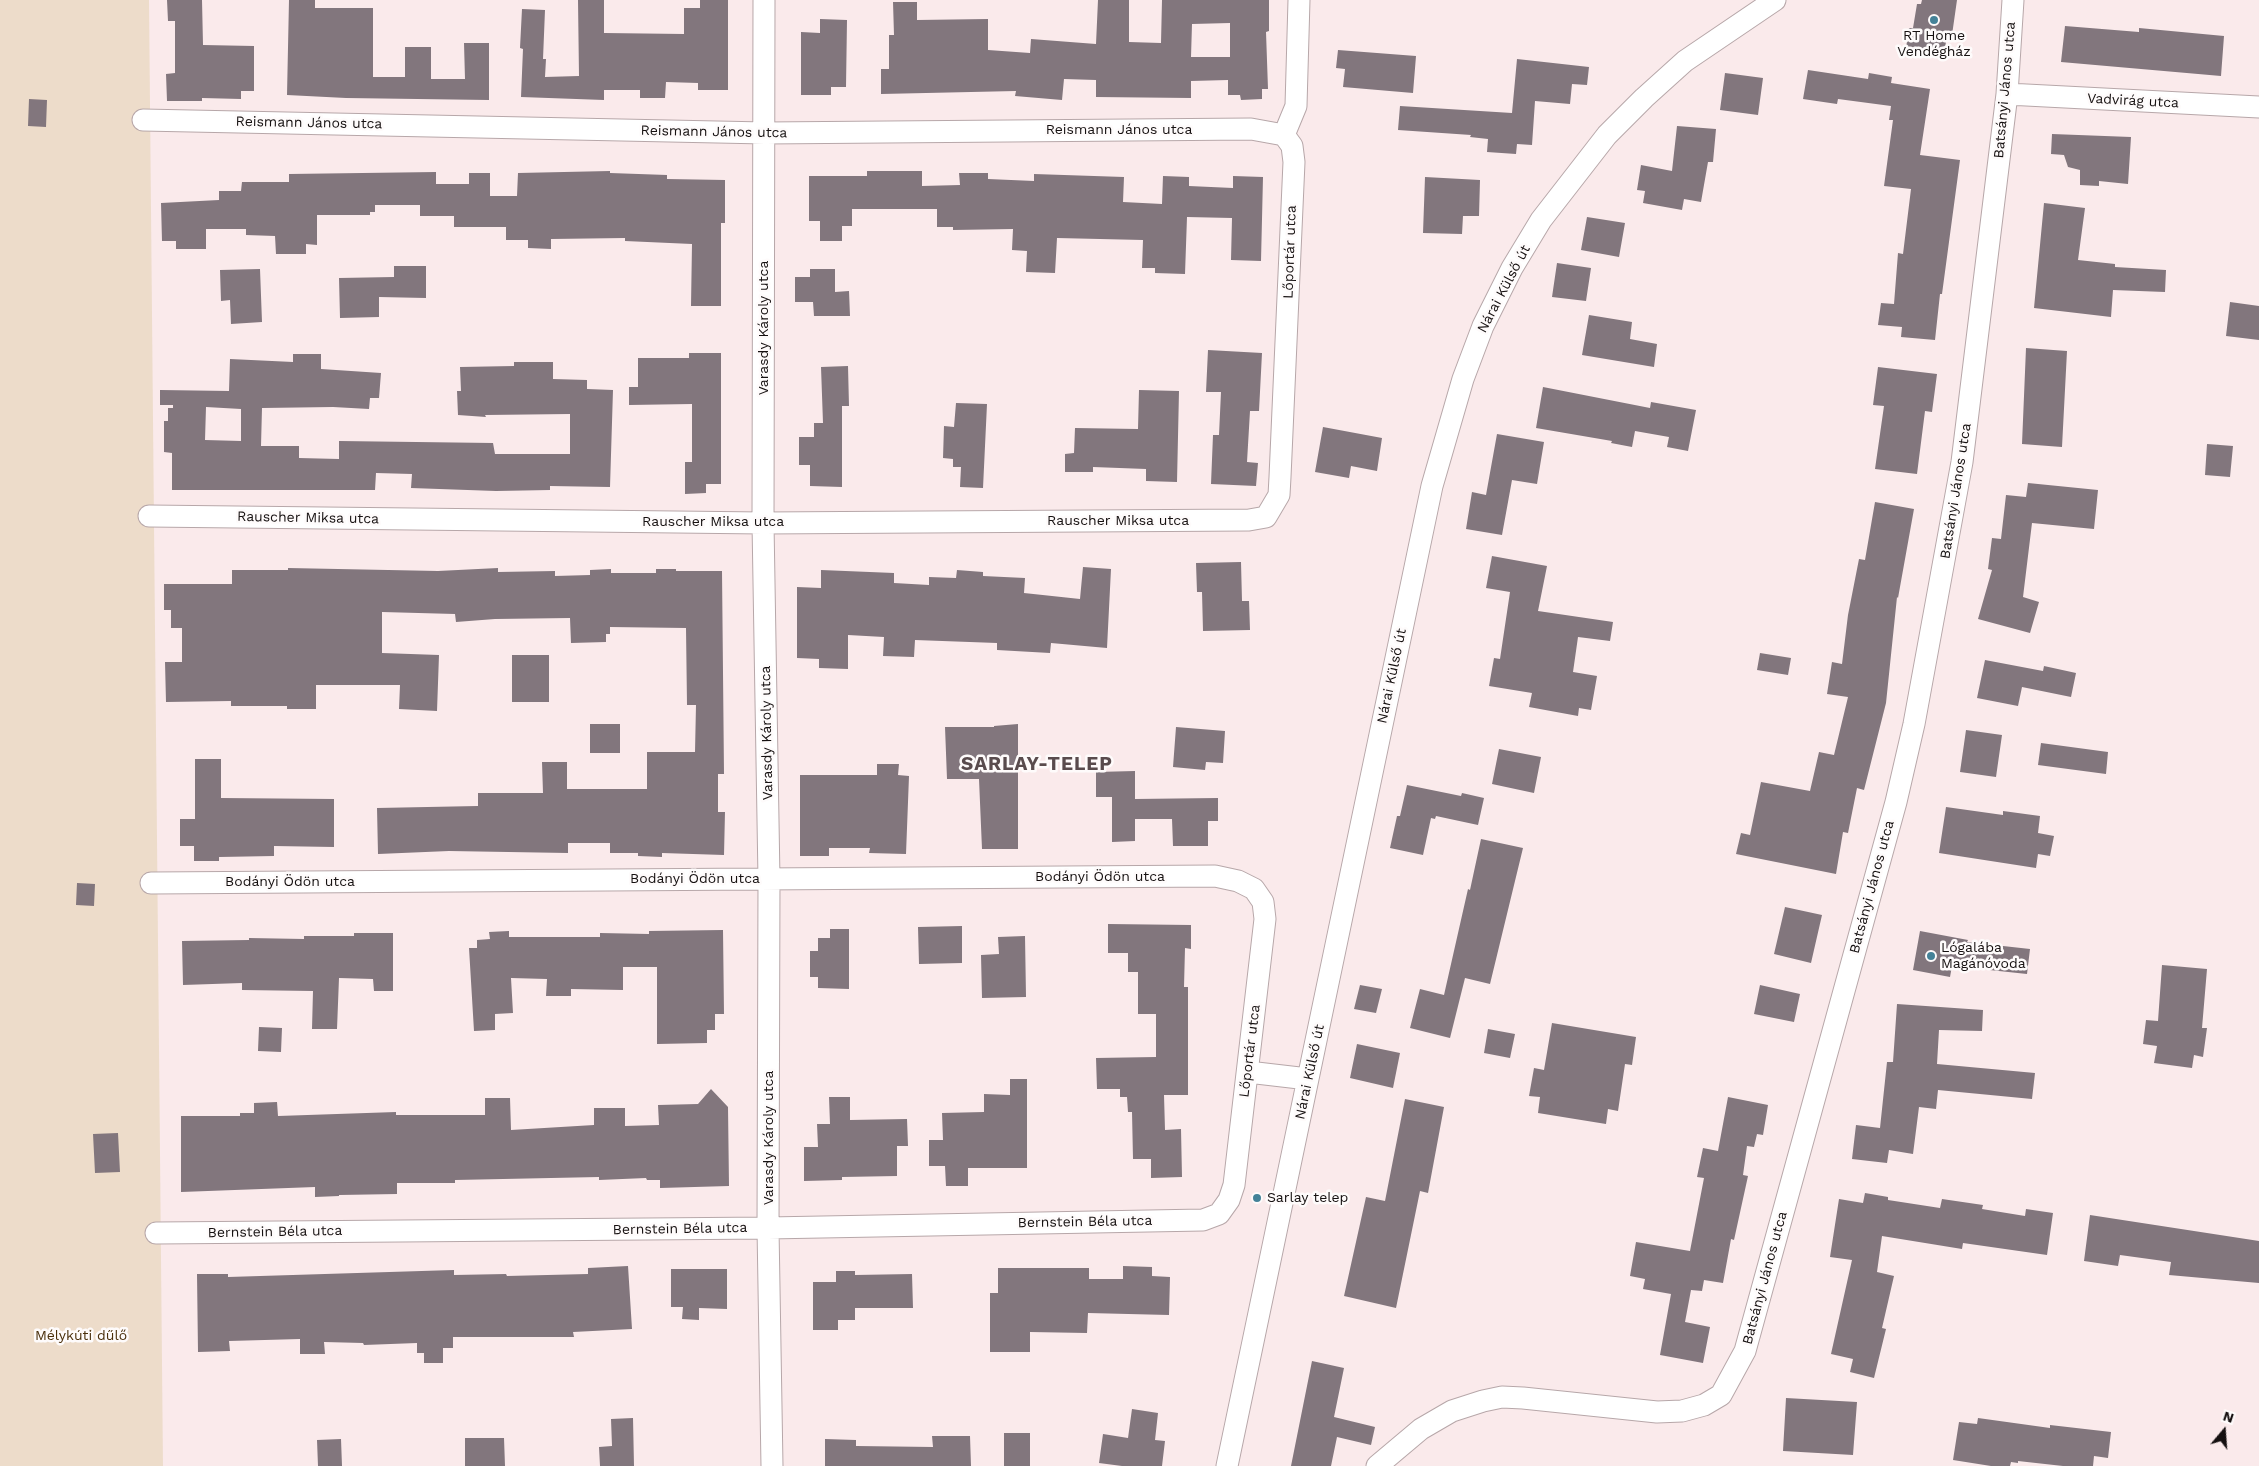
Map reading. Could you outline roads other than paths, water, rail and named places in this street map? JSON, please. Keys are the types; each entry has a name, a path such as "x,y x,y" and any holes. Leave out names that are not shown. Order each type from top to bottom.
{"street":[{"name":"Varasdy Károly utca","path":"764,0 763,522 769,879 768,1228 772,1466"},
{"path":"1284,135 1296,106 1299,0"},
{"name":"Nárai Külső út","path":"1227,1466 1432,486 1460,388 1483,326 1512,268 1541,220 1607,135 1644,98 1686,61 1775,0"},
{"name":"Batsányi János utca","path":"1377,1466 1421,1429 1452,1411 1502,1397 1657,1412 1682,1411 1704,1405 1722,1395 1745,1351 1896,802 1914,724 1944,571 1962,462 2007,94 2013,0"},
{"name":"Vadvirág utca","path":"2007,94 2259,107"},
{"name":"Reismann János utca","path":"143,120 765,133 1251,130 1284,135"},
{"name":"Lőportár utca","path":"1272,508 1279,495 1294,162 1292,146 1284,135"},
{"name":"Rauscher Miksa utca","path":"149,516 763,522 1249,520 1266,517 1272,508"},
{"name":"Bodányi Ödön utca","path":"151,883 1215,876 1238,880"},
{"name":"Lőportár utca","path":"1203,1220 1219,1214 1229,1200 1234,1185 1265,919 1263,902 1254,889 1238,880"},
{"path":"1248,1072 1308,1079"},
{"name":"Bernstein Béla utca","path":"156,1233 768,1228 1203,1220"}],"place":[{"name":"RT Home Vendégház","path":"1934,20"},
{"name":"Lógalába Magánóvoda","path":"1931,956"},
{"name":"Sarlay telep","path":"1257,1198"}],"district":[{"name":"SARLAY-TELEP","path":"1037,764"}],"park label":[{"name":"Mélykúti dűlő","path":"81,1336"}]}
